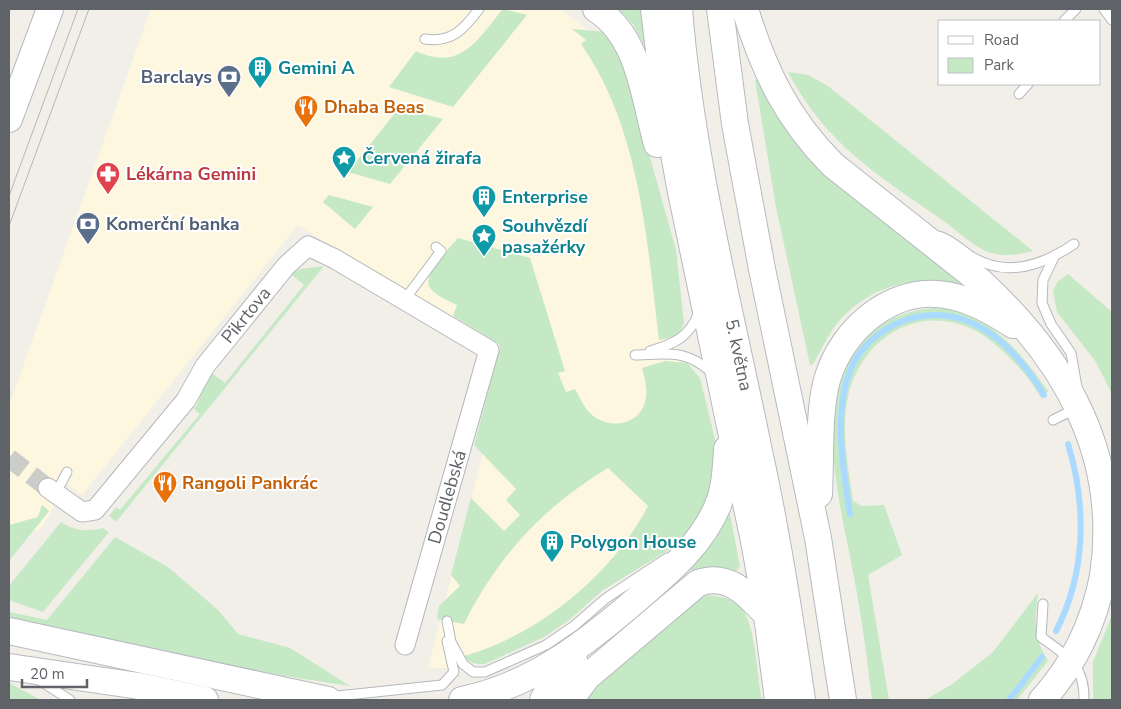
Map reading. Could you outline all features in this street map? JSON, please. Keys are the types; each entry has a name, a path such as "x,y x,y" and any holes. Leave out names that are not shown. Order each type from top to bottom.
{"main road":[{"path":"9,119 50,9"},
{"path":"596,9 615,24 627,41 662,75"},
{"path":"654,9 662,75 692,249 729,418 767,616 778,700"},
{"name":"5. května","path":"679,9 662,75 710,212 774,530 802,700"},
{"path":"720,9 726,69 762,269 818,538 842,700"},
{"path":"744,9 764,65 783,103 814,146 833,165 993,292 1023,322 1048,354 1080,407 1101,460 1107,505 1108,551 1098,600 1088,630 1072,660 1042,700"},
{"path":"818,538 823,398 826,381 839,350 857,326 869,316 895,301 910,297 939,294 954,296 991,311 1013,325 1048,354"},
{"path":"462,700 501,689 535,674 564,658 596,635 668,572 694,544 712,518 722,492 729,418"},
{"path":"570,700 587,677 686,590 698,583 719,580 735,585 767,616"},
{"path":"9,631 330,700"},
{"path":"543,700 550,687 596,635"},
{"path":"9,668 138,686 205,700"}],"street":[{"name":"Pikrtova","path":"52,490 82,512 95,510 106,500 186,400 205,366 286,266 308,246 406,300 490,350"},
{"name":"Doudlebská","path":"405,645 490,350"}],"lane":[{"path":"425,39 448,39 463,30 479,9"},
{"path":"1065,20 1076,9"},
{"path":"1104,9 1112,20"},
{"path":"1019,94 1027,85"},
{"path":"915,229 945,238 982,262 1004,268 1030,266 1054,258 1074,244"},
{"path":"406,300 441,251 436,247"},
{"path":"1053,420 1080,407 1071,352 1051,324 1042,303 1043,280 1054,258"},
{"path":"703,297 697,319 684,337 670,345 635,356 687,355 701,363 712,373 722,388"},
{"path":"52,490 67,472"},
{"path":"330,700 442,685 454,672 447,645 447,621 450,642 457,656 473,672 485,672 527,655 560,636 627,584 694,544"},
{"path":"1043,604 1041,637 1072,660 1083,680 1084,700"},
{"path":"9,668 34,677 70,700"}],"shaded area":[{"path":"151,9 560,9 602,41 631,128 682,372 658,514 577,600 501,650 458,668 428,668 508,356 298,225 82,495 67,484 41,529 9,537 9,406"}],"green space":[{"path":"503,9 527,15 453,107 389,87 416,51 445,58 467,50 485,32"},
{"path":"619,9 643,9 647,43 643,43 633,24"},
{"path":"572,29 607,32 615,43 629,80 626,82 631,90 676,250 684,323 678,333 667,338 659,340 645,225 638,186 628,148 616,112 601,77 581,44 586,40"},
{"path":"788,72 808,75 828,86 1033,251 1005,255 982,250 874,172 854,156 819,119"},
{"path":"758,79 968,286 951,282 917,281 884,289 854,306 841,319 829,335 813,364 810,365 776,207 755,80"},
{"path":"399,108 443,119 390,184 348,172"},
{"path":"329,195 373,207 355,229 323,202"},
{"path":"458,238 530,258 565,371 558,373 566,392 575,389 584,406 592,415 605,422 613,423 621,423 635,418 644,405 646,396 642,368 665,361 687,363 700,378 717,447 714,486 704,510 683,541 603,590 568,621 544,637 485,664 473,663 464,656 492,646 519,633 546,618 571,599 615,556 648,506 608,468 563,499 524,535 491,577 464,624 437,619 439,606 460,586 451,575 471,498 504,531 520,515 506,500 516,489 474,445 500,347 498,343 453,316 457,305 435,293 430,288 428,282 433,269"},
{"path":"324,266 116,522 109,516 116,507 120,510 200,414 194,409 204,385 212,373 225,383 304,285 291,274 300,269"},
{"path":"1068,274 1112,312 1112,394 1096,362 1057,312 1053,291 1058,281"},
{"path":"934,308 953,310 970,316 1000,335 1026,361 1048,391 1041,398 1029,379 991,341 972,329 952,322 932,321 913,323 896,330 880,341 867,355 856,372 849,392 845,419 847,461 853,501 862,506 884,505 902,555 868,575 889,700 872,700 854,577 836,482 833,414 839,383 851,355 872,332 886,322 901,315 917,310"},
{"path":"42,505 49,511 9,561 9,525 38,517"},
{"path":"726,513 730,514 740,567 736,571 714,567 693,572 689,567"},
{"path":"61,522 76,529 92,530 103,528 109,532 43,612 9,600 9,586"},
{"path":"115,537 168,567 218,610 238,634 290,648 350,686 259,672 9,618 9,612 47,620"},
{"path":"1038,593 1036,612 1037,636 1048,661 1017,700 925,700 951,685 993,652"},
{"path":"705,595 730,600 738,604 744,612 749,623 755,649 762,700 586,700 591,690 686,603"},
{"path":"1112,615 1112,700 1093,700 1093,662"},
{"path":"9,683 41,700 9,700"}],"waterway":[{"path":"850,514 842,458 841,419 843,400 847,381 857,357 873,339 886,329 900,322 923,316 945,316 966,320 1002,342 1032,376 1044,395"},
{"path":"1056,631 1066,609 1073,586 1078,563 1080,539 1078,491 1068,444"},
{"path":"1009,700 1042,657"}],"tunnel":[{"path":"9,458 48,488"}],"tram line":[{"path":"9,196 78,9"},
{"path":"9,226 89,9"}],"place":[{"name":"Gemini A","path":"260,89"},
{"name":"Barclays","path":"229,98"},
{"name":"Dhaba Beas","path":"306,128"},
{"name":"Červená žirafa","path":"344,179"},
{"name":"Lékárna Gemini","path":"108,195"},
{"name":"Enterprise","path":"484,218"},
{"name":"Komerční banka","path":"88,245"},
{"name":"Souhvězdí pasažérky","path":"484,257"},
{"name":"Rangoli Pankrác","path":"165,504"},
{"name":"Polygon House","path":"552,563"}]}
